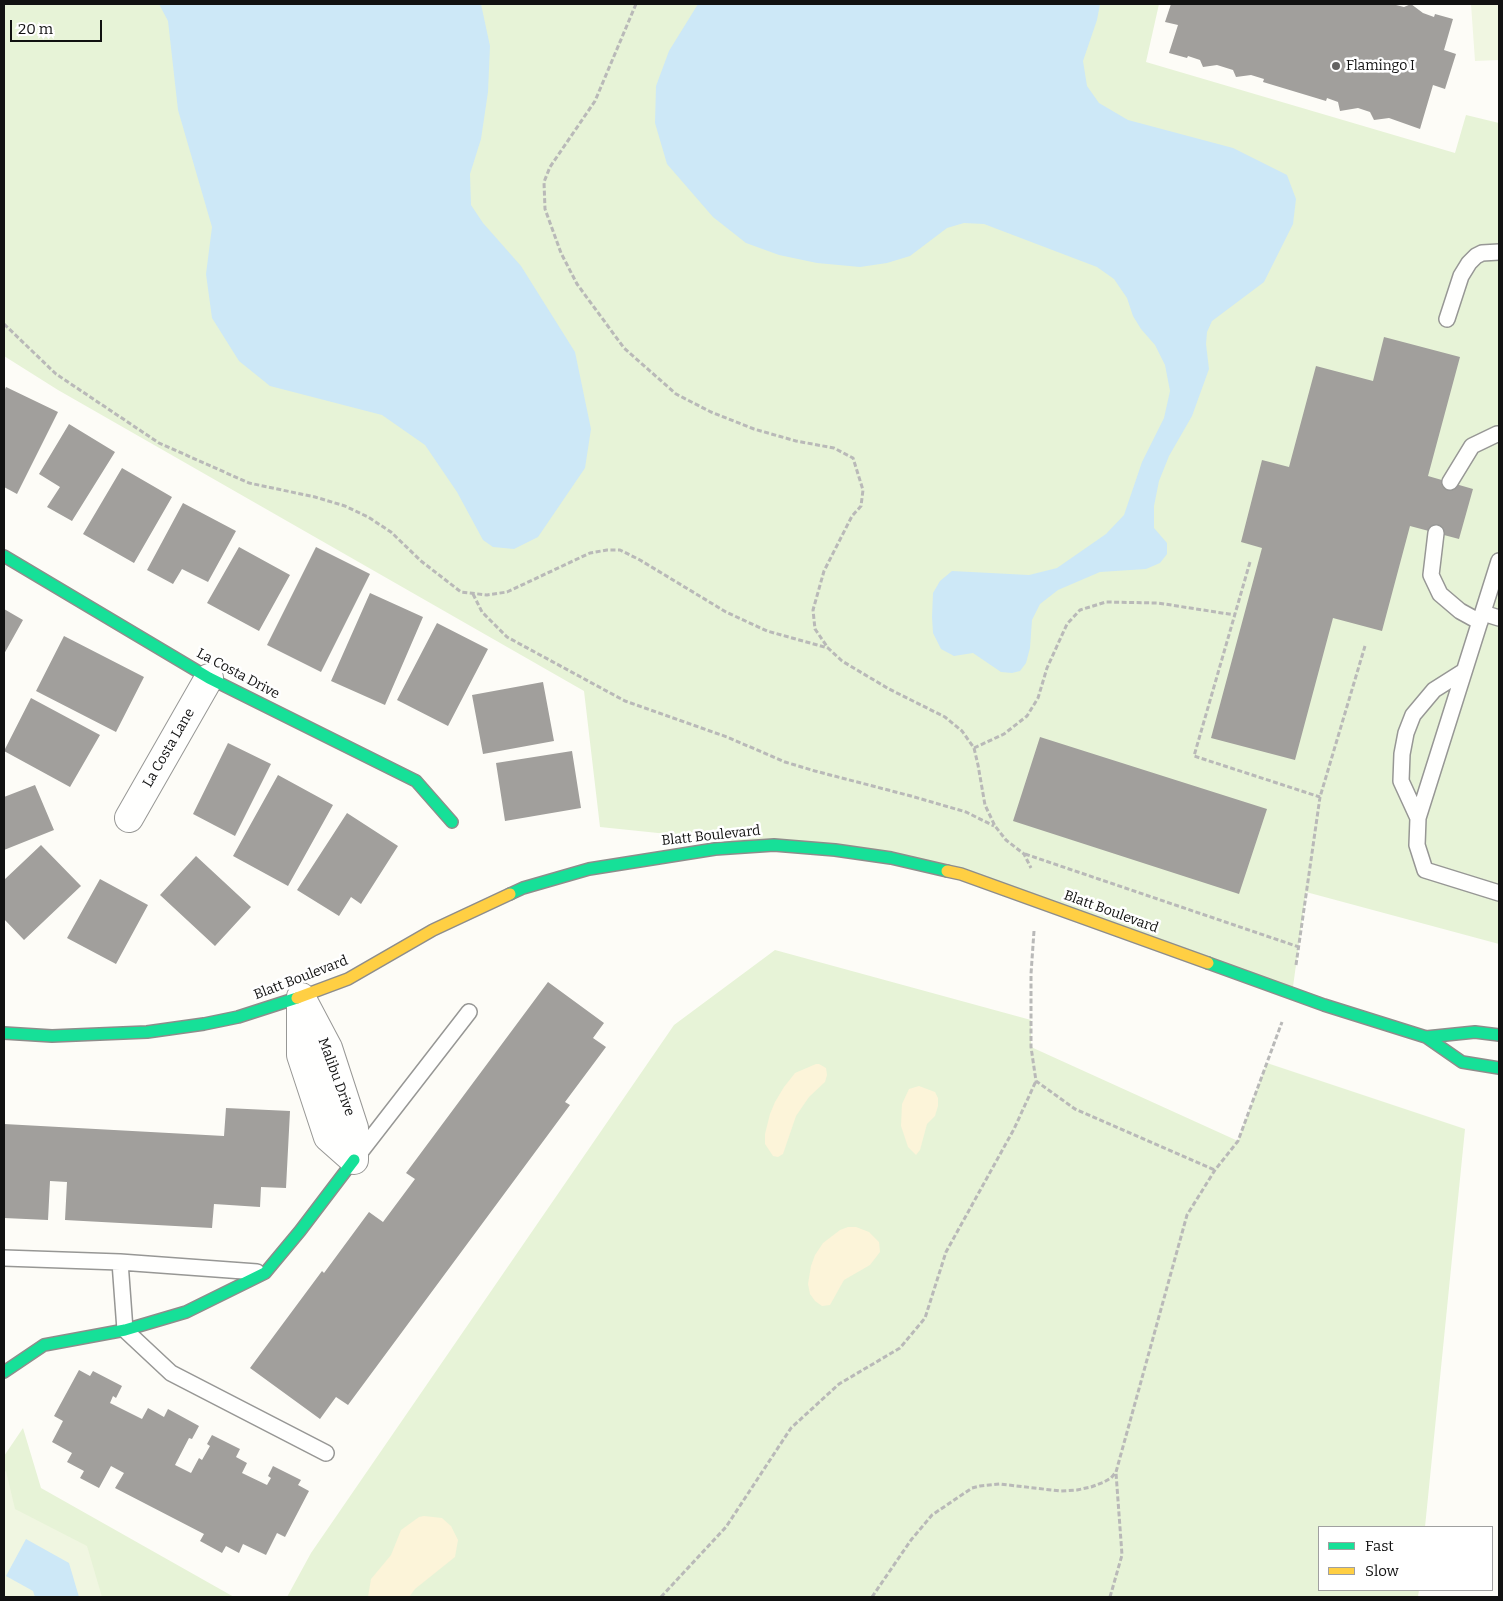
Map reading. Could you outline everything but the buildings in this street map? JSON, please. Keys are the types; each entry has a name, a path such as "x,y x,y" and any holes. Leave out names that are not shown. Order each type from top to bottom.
{"street":[{"name":"La Costa Drive","path":"4,556 209,678 416,781 452,822"},
{"name":"La Costa Lane","path":"129,818 209,678"},
{"name":"Blatt Boulevard","path":"4,1033 52,1036 148,1032 238,1017 301,998 348,979 433,930 523,888 589,869 658,857 715,849 774,845 835,850 891,858 961,874 1292,994 1426,1037 1462,1062 1499,1068"},
{"name":"Malibu Drive","path":"301,998 301,1055 328,1137 354,1160"},
{"name":"Blatt Boulevard","path":"1426,1037 1475,1032 1499,1035"},
{"path":"4,1372 44,1345 125,1330 186,1312 265,1273 300,1231 354,1160"}],"lane":[{"path":"1448,319 1462,276 1469,263 1482,253 1499,252"},
{"path":"1450,482 1472,446 1499,434"},
{"path":"1436,533 1431,576 1440,594 1460,611 1481,617 1499,618"},
{"path":"1499,561 1418,818 1417,845 1424,870 1499,893"},
{"path":"1418,818 1401,780 1402,754 1406,733 1413,715 1434,690 1464,671"},
{"path":"354,1160 469,1012"},
{"path":"4,1258 120,1262 265,1273"},
{"path":"120,1262 125,1330 171,1373 326,1453"}],"path":[{"path":"636,4 595,101 550,167 544,182 545,209 561,253 577,284 607,327 624,348 676,394 711,412 754,429 834,448 853,458 863,490 862,506 852,516 824,571 813,610 815,629 828,648 842,660 889,689 945,718 962,731 974,748 985,805 995,826 1006,840 1024,854 1299,947"},
{"path":"4,324 56,374 159,443 249,483 315,497 345,506 368,517 391,532 421,561 461,592 473,594 507,592 590,553 620,550 726,612 767,631 828,648"},
{"path":"1250,562 1194,756 1320,797"},
{"path":"473,594 482,612 508,636 625,701 727,737 785,762 966,812 995,826"},
{"path":"974,748 1004,734 1027,716 1038,698 1047,668 1066,624 1080,610 1106,602 1158,603 1235,615"},
{"path":"1110,1597 1122,1555 1116,1472 1187,1215 1216,1170 1238,1141 1292,994 1320,797 1365,646"},
{"path":"661,1597 726,1527 791,1428 839,1384 900,1348 925,1318 946,1252 1014,1129 1036,1081 1031,1047 1031,974 1036,886 1024,854"},
{"path":"1036,1081 1075,1109 1216,1170"},
{"path":"872,1597 910,1540 932,1515 972,1488 1000,1484 1055,1490 1077,1490 1091,1488 1104,1482 1116,1472"}],"green space":[{"path":"4,4 1159,4 1146,62 1455,153 1466,115 1499,123 1499,944 1306,892 1292,994 961,874 774,845 600,827 584,691 58,390 4,356"},
{"path":"1471,4 1499,4 1499,60 1475,61"},
{"path":"775,950 1031,1020 1031,1047 1238,1141 1267,1063 1465,1129 1425,1526 1318,1526 1318,1591 1419,1591 1418,1597 287,1597 311,1553 674,1025"},
{"path":"23,1428 41,1488 234,1597 4,1597 4,1456"},
{"path":"6,1471 15,1509 87,1546 102,1597 4,1597 4,1472"}],"sand":[{"path":"816,1064 826,1068 825,1082 809,1097 796,1116 783,1154 778,1157 773,1156 765,1144 765,1134 775,1102 795,1073"},
{"path":"919,1086 935,1092 938,1098 938,1106 935,1116 927,1124 920,1150 916,1155 908,1147 901,1126 902,1104 909,1089"},
{"path":"856,1227 869,1232 879,1242 880,1252 870,1265 844,1280 830,1305 822,1306 810,1294 808,1284 811,1266 815,1255 823,1243 840,1230"},
{"path":"419,1517 442,1518 451,1526 458,1540 455,1557 415,1589 409,1597 368,1597 371,1579 391,1555 401,1530"}],"water":[{"path":"159,4 481,4 490,46 488,92 481,139 470,174 471,205 483,223 521,266 575,352 591,429 585,468 538,537 514,549 493,547 483,540 457,492 425,445 382,415 270,386 239,361 212,318 206,274 212,227 178,110 168,21"},
{"path":"698,4 1100,4 1097,20 1083,61 1087,86 1099,103 1128,120 1233,148 1287,175 1296,199 1293,224 1264,282 1212,321 1207,332 1206,344 1209,369 1192,416 1169,456 1159,481 1154,506 1154,528 1167,543 1167,554 1160,563 1146,569 1100,572 1058,590 1040,604 1032,620 1030,648 1026,663 1020,671 1012,673 1001,672 973,653 954,656 941,649 933,633 933,593 940,581 952,571 1029,575 1057,568 1106,534 1124,515 1142,462 1164,418 1170,391 1165,365 1155,345 1133,316 1127,298 1114,279 1097,267 984,224 964,223 947,228 910,256 887,263 860,267 817,263 779,255 746,243 713,217 667,164 655,123 656,86 669,51"},
{"path":"26,1539 69,1563 79,1597 35,1597 33,1591 6,1576"}],"traffic: fast":[{"path":"4,556 209,678 416,781 452,822"},
{"path":"510,894 523,888 589,869 715,849 774,845 835,850 891,858 947,871"},
{"path":"1208,963 1324,1005 1426,1037 1462,1062 1499,1068"},
{"path":"4,1033 52,1036 147,1032 238,1017 297,998"},
{"path":"1426,1037 1475,1032 1499,1035"},
{"path":"4,1372 44,1345 125,1330 186,1312 265,1273 300,1231 354,1160"}],"traffic: slow":[{"path":"947,871 961,874 1208,963"},
{"path":"297,998 348,979 433,930 510,894"}],"place":[{"name":"Flamingo I","path":"1336,66"}]}
